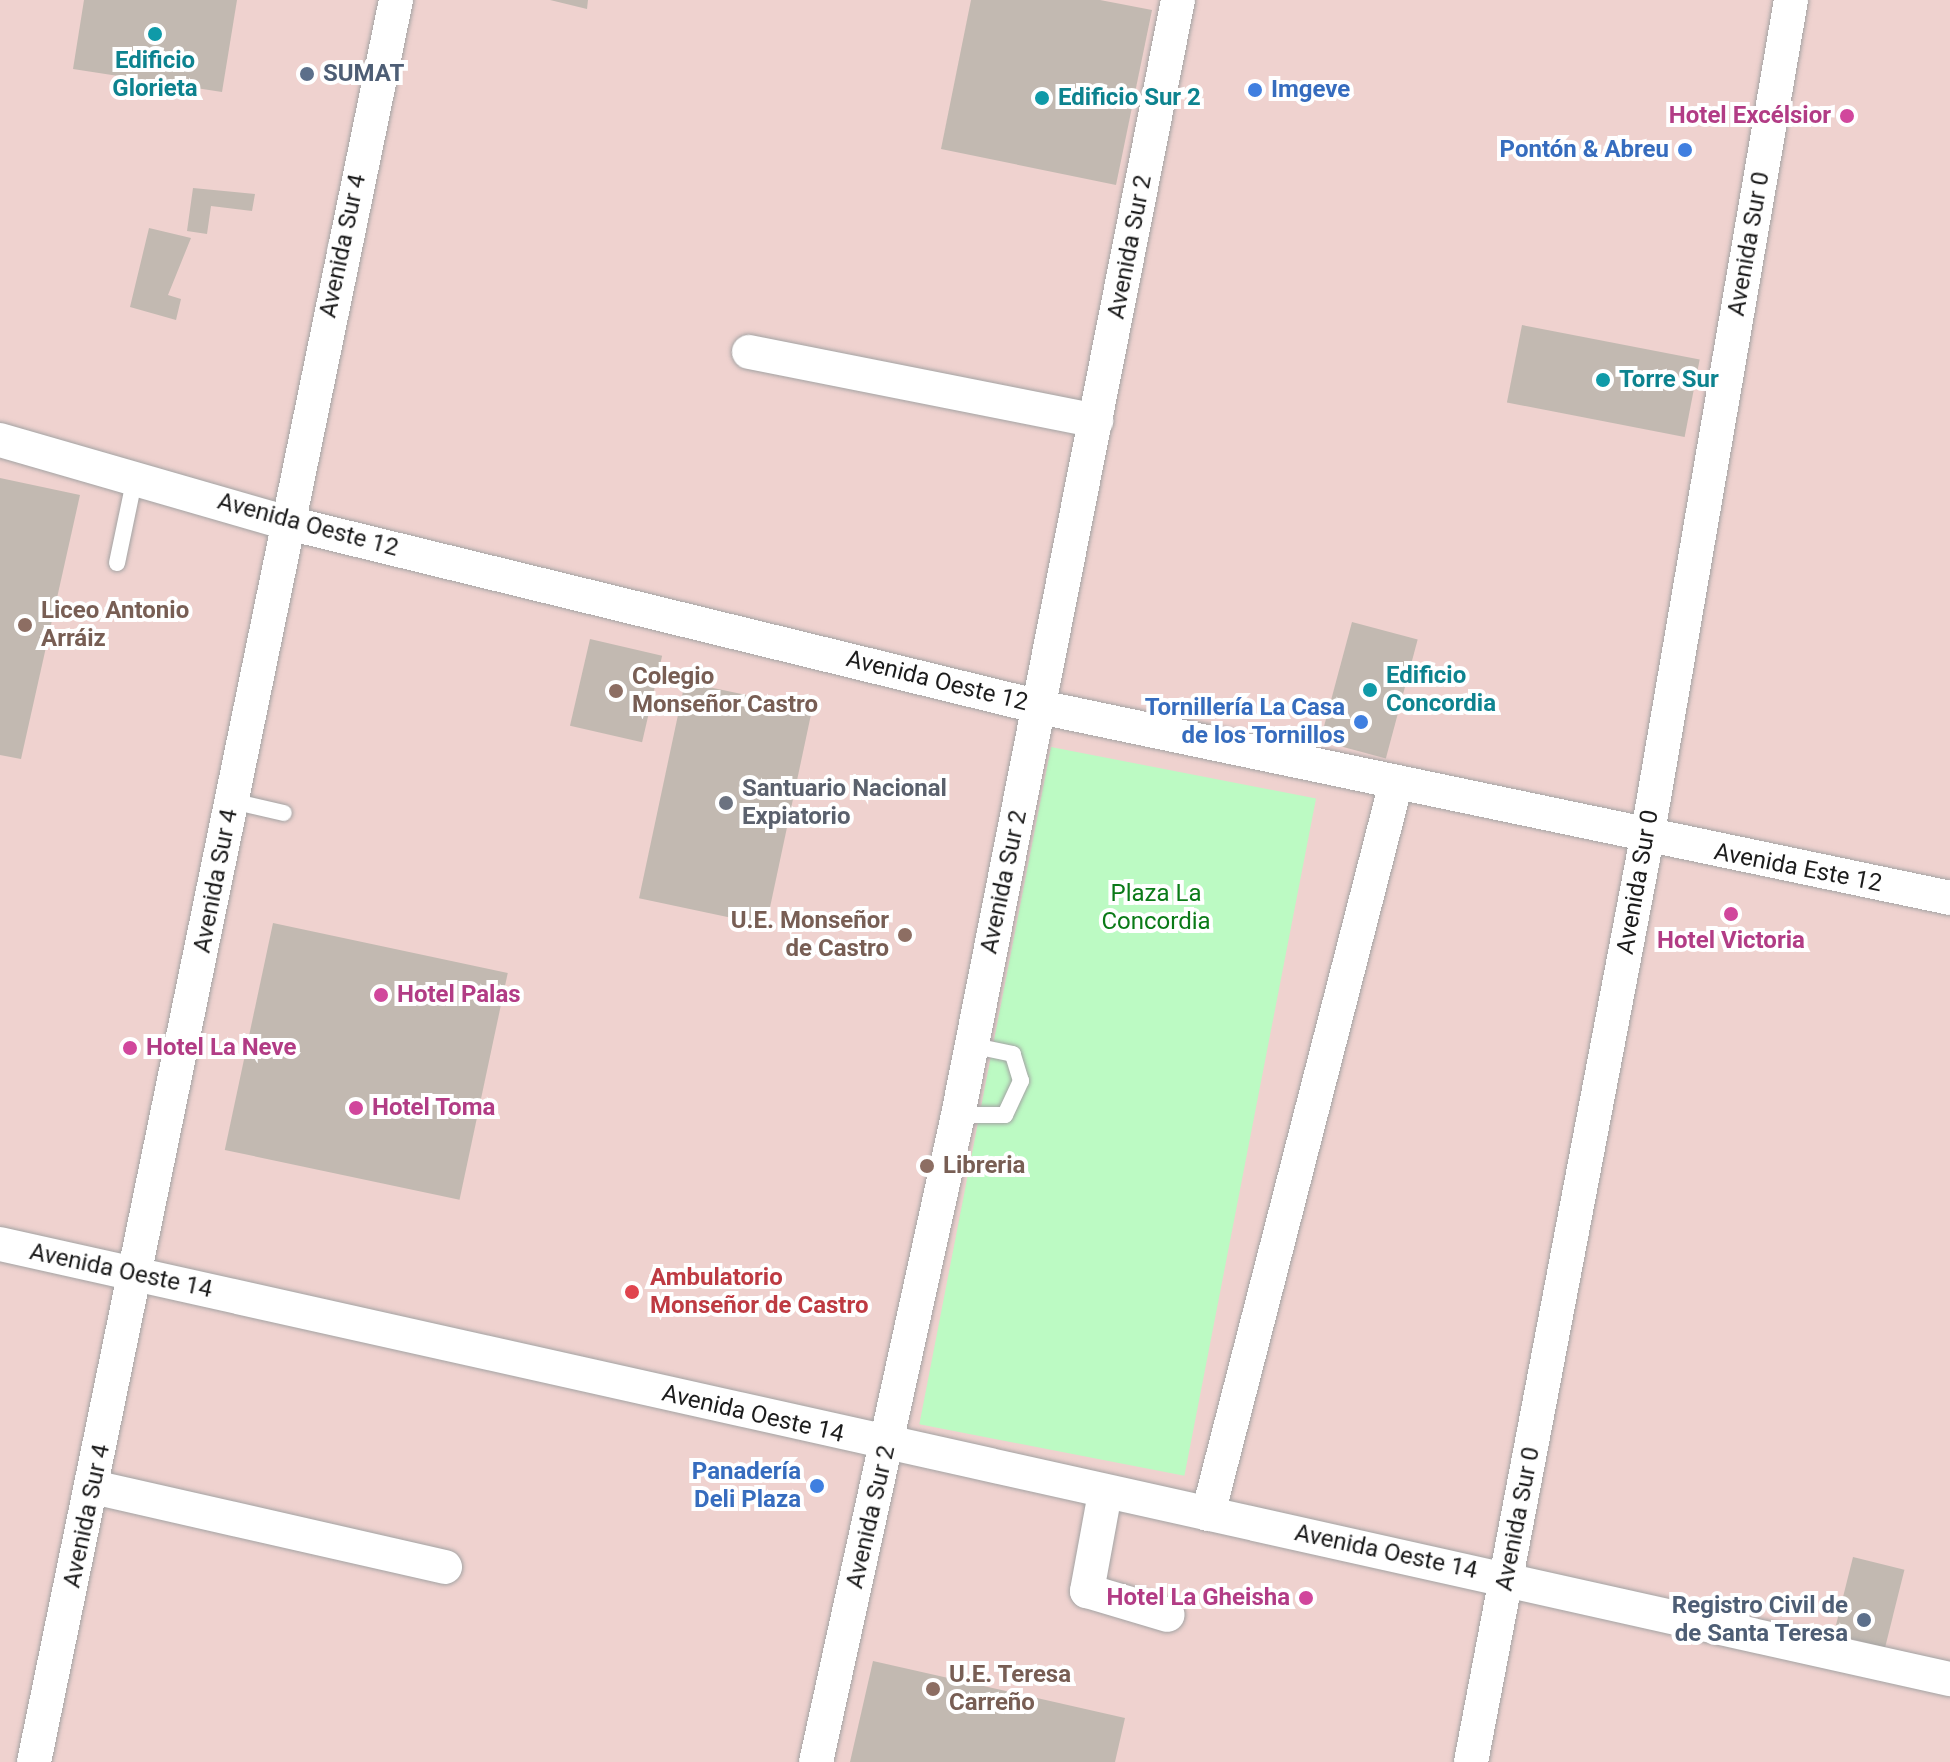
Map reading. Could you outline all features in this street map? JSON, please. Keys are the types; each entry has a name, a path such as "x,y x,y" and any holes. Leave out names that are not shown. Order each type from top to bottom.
{"street":[{"name":"Avenida Sur 4","path":"34,1762 139,1274 284,522 396,0"},
{"name":"Avenida Sur 2","path":"816,1762 958,1115 1178,0"},
{"name":"Avenida Sur 0","path":"1471,1762 1647,838 1791,0"},
{"path":"749,352 1096,421"},
{"name":"Avenida Oeste 12","path":"0,440 284,522 1040,707 1647,838"},
{"path":"1208,1514 1396,783"},
{"name":"Avenida Este 12","path":"1647,838 1950,898"},
{"name":"Avenida Oeste 14","path":"0,1244 887,1445 1507,1579 1950,1679"},
{"path":"93,1487 445,1567"},
{"path":"1105,1493 1087,1591 1168,1615"}],"lane":[{"path":"117,563 135,477"},
{"path":"232,801 284,813"},
{"path":"958,1115 1005,1115 1021,1081 1013,1054 970,1045"}],"shaded area":[{"path":"0,0 1950,0 1950,1762 0,1762"}],"green space":[{"name":"Plaza La Concordia","path":"1051,747 1316,799 1184,1476 919,1424"}],"building":[{"name":"Edificio Glorieta","path":"84,0 237,0 222,92 73,69"},
{"path":"550,0 588,0 587,9"},
{"name":"Edificio Sur 2","path":"971,0 1100,0 1152,10 1116,185 941,149"},
{"path":"193,188 255,194 252,211 211,206 207,234 187,231"},
{"path":"149,228 191,238 168,295 181,299 176,320 130,307"},
{"name":"Torre Sur","path":"1522,325 1700,360 1685,437 1507,403"},
{"name":"Liceo Antonio Arráiz","path":"0,478 80,495 21,759 0,755"},
{"name":"Edificio Concordia","path":"1352,622 1418,640 1386,758 1320,741"},
{"name":"Colegio Monseñor Castro","path":"590,639 662,656 642,742 570,726"},
{"name":"Santuario Nacional Expiatorio","path":"685,682 812,709 766,925 639,898"},
{"path":"273,923 508,973 460,1200 225,1150"},
{"path":"1853,1557 1904,1570 1885,1647 1834,1635"},
{"name":"U.E. Teresa Carreño","path":"873,1661 1125,1718 1115,1762 850,1762"}],"place":[{"name":"Edificio Glorieta","path":"155,34"},
{"name":"SUMAT","path":"307,74"},
{"name":"Imgeve","path":"1255,90"},
{"name":"Edificio Sur 2","path":"1042,98"},
{"name":"Hotel Excélsior","path":"1847,116"},
{"name":"Pontón & Abreu","path":"1685,150"},
{"name":"Torre Sur","path":"1603,380"},
{"name":"Liceo Antonio Arráiz","path":"25,625"},
{"name":"Edificio Concordia","path":"1370,690"},
{"name":"Colegio Monseñor Castro","path":"616,691"},
{"name":"Tornillería La Casa de los Tornillos","path":"1361,722"},
{"name":"Santuario Nacional Expiatorio","path":"726,803"},
{"name":"Hotel Victoria","path":"1731,914"},
{"name":"U.E. Monseñor de Castro","path":"905,935"},
{"name":"Hotel Palas","path":"381,995"},
{"name":"Hotel La Neve","path":"130,1048"},
{"name":"Hotel Toma","path":"356,1108"},
{"name":"Libreria","path":"927,1166"},
{"name":"Ambulatorio Monseñor de Castro","path":"632,1292"},
{"name":"Panadería Deli Plaza","path":"817,1486"},
{"name":"Hotel La Gheisha","path":"1306,1598"},
{"name":"Registro Civil de de Santa Teresa","path":"1864,1620"},
{"name":"U.E. Teresa Carreño","path":"933,1689"}]}
